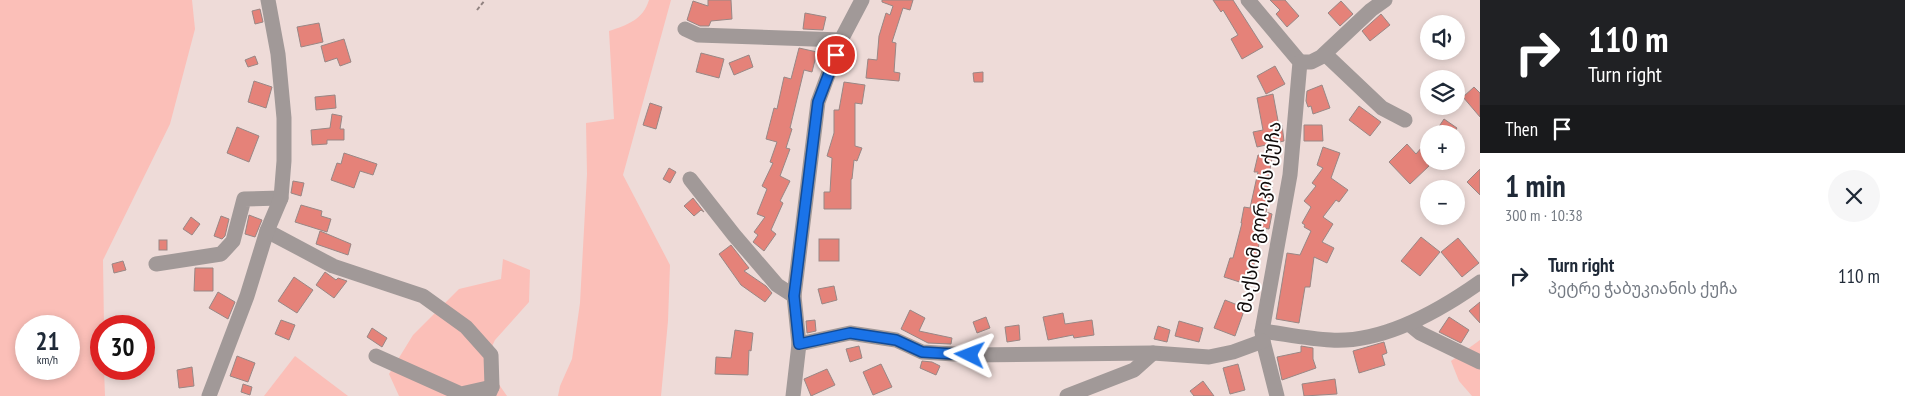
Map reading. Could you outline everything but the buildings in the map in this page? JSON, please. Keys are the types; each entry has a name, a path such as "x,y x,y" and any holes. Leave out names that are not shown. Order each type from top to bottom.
{"street":[{"path":"209,396 247,296 267,231 280,198 284,161 284,118 278,54 268,0"},
{"path":"793,396 799,344 794,296 818,102 841,40 862,0"},
{"path":"1248,0 1300,62 1311,62 1325,54 1370,5 1385,0"},
{"path":"685,29 698,35 841,40"},
{"path":"1325,54 1382,108 1405,120"},
{"name":"მაქსიმ გორკის ქუჩა","path":"1277,396 1262,336 1290,175 1300,62"},
{"path":"690,178 734,235 778,285 794,296"},
{"path":"156,264 221,254 233,241 244,199 280,198"},
{"path":"267,231 333,266 423,296 466,327 491,356 490,392 461,394 376,356"},
{"path":"799,344 850,333 896,340 922,352 970,355 1153,353 1209,357 1233,352 1262,336 1331,340 1361,339 1409,324 1454,301 1480,282"},
{"path":"1409,324 1428,338 1480,362"},
{"path":"1068,396 1134,370 1153,353"}],"path":[{"path":"477,10 486,0"}],"shaded area":[{"path":"0,0 192,0 195,29 170,124 103,260 104,315 90,315 90,380 104,380 105,396 0,396"},
{"path":"649,0 671,0 623,175 670,265 668,321 661,396 558,396 560,386 572,359 580,303 587,174 586,123 614,119 609,31 634,21 643,12"},
{"path":"503,259 530,270 529,302 495,340 484,363 507,396 399,396 389,374 413,335 459,289 501,279"},
{"path":"1480,340 1480,396 1472,396 1459,381 1451,361"},
{"path":"295,356 348,396 264,396"}],"route":[{"path":"836,55 818,102 794,296 799,344 850,333 875,335 896,340 922,352 970,355"}]}
